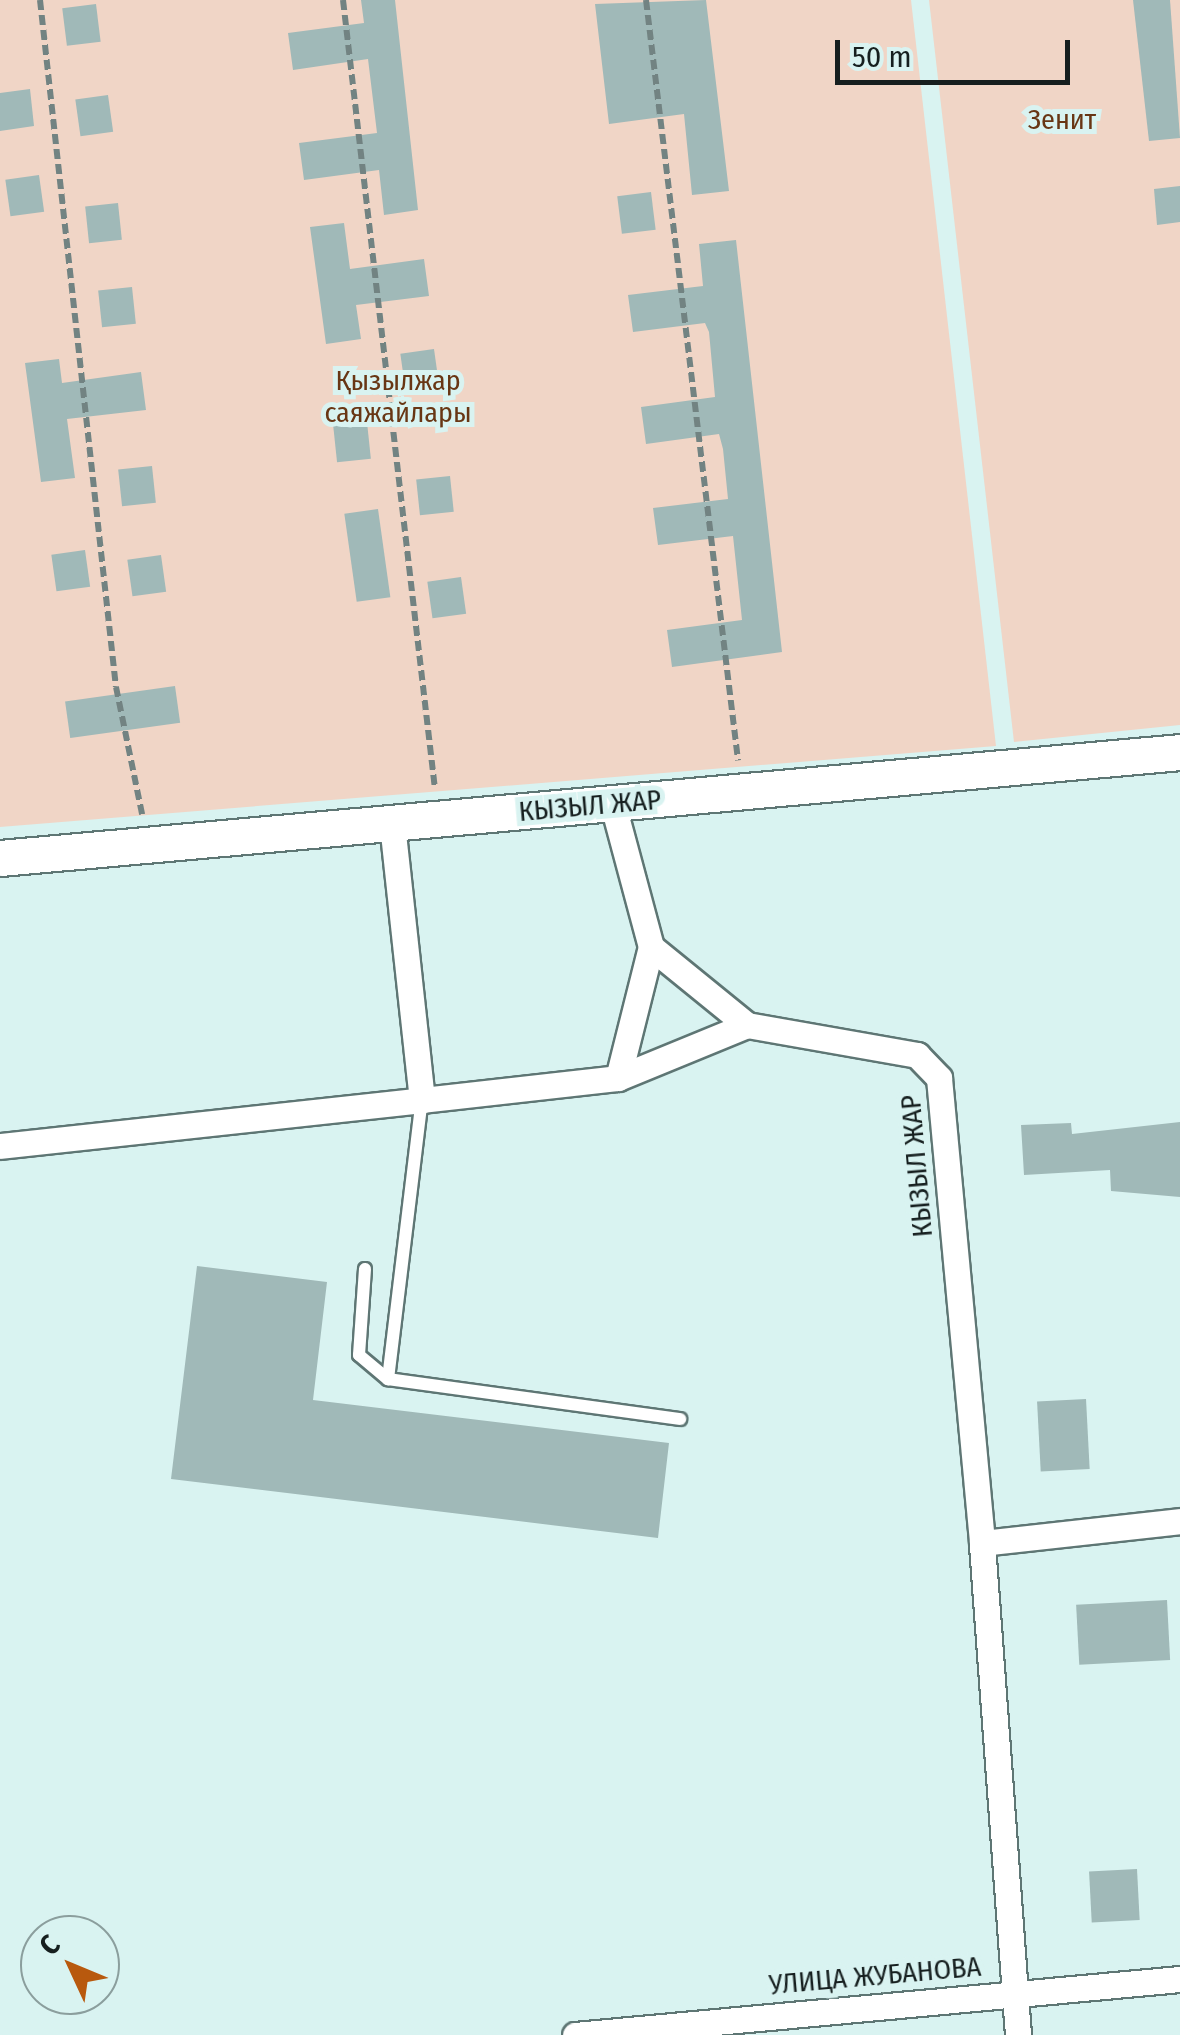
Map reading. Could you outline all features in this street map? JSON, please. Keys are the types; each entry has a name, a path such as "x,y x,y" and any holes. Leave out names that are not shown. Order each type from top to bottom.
{"main road":[{"name":"КЫЗЫЛ ЖАР","path":"0,858 1180,752"}],"street":[{"name":"КЫЗЫЛ ЖАР","path":"613,805 651,948 747,1025 917,1055 939,1078 982,1543 1018,2035"},
{"path":"392,824 422,1100"},
{"path":"618,1078 651,948"},
{"path":"0,1146 618,1078 747,1025"},
{"path":"982,1543 1014,1536 1180,1520"},
{"name":"УЛИЦА ЖУБАНОВА","path":"575,2035 1180,1979"}],"lane":[{"path":"388,1378 422,1100"},
{"path":"364,1269 359,1355 388,1378 680,1419"}],"path":[{"path":"40,0 116,688 148,845"},
{"path":"343,0 423,730 445,818"},
{"path":"646,0 742,792"}],"green space":[{"name":"Қызылжар саяжайлары","path":"0,0 911,0 996,746 0,827"},
{"name":"Зенит","path":"929,0 1180,0 1180,725 1014,742"}],"building":[{"path":"361,0 395,0 418,210 384,215 379,170 304,180 299,143 377,133 368,59 293,70 288,33 364,23"},
{"path":"706,0 729,191 692,195 684,114 609,124 595,4"},
{"path":"1133,0 1170,0 1180,138 1149,141"},
{"path":"96,4 101,42 67,46 62,8"},
{"path":"30,89 34,126 0,131 0,93"},
{"path":"108,95 113,132 80,136 75,100"},
{"path":"39,175 44,212 10,216 5,180"},
{"path":"1180,186 1180,222 1157,225 1154,189"},
{"path":"651,192 656,230 622,234 617,196"},
{"path":"118,203 122,240 89,243 85,206"},
{"path":"344,223 350,269 424,259 429,296 356,305 361,339 326,344 310,227"},
{"path":"736,240 782,652 672,667 667,630 742,620 733,536 658,545 653,508 728,499 723,449 719,434 646,444 641,407 715,397 709,332 705,323 633,332 628,295 703,286 699,244"},
{"path":"132,287 136,324 102,327 98,291"},
{"path":"434,349 439,386 405,390 400,354"},
{"path":"59,359 62,383 141,372 146,410 67,419 75,478 41,482 25,363"},
{"path":"367,422 371,459 337,462 333,426"},
{"path":"152,466 156,503 122,506 118,470"},
{"path":"450,476 454,512 420,515 416,480"},
{"path":"378,509 390,597 357,602 344,514"},
{"path":"85,550 90,587 56,591 51,555"},
{"path":"161,555 166,592 132,596 127,560"},
{"path":"461,577 466,614 432,618 427,582"},
{"path":"175,686 180,723 70,738 65,701"},
{"path":"1180,1122 1180,1197 1111,1191 1110,1170 1024,1175 1021,1125 1071,1123 1072,1134"},
{"path":"197,1266 327,1282 313,1400 669,1443 658,1538 171,1479"},
{"path":"1086,1399 1090,1469 1041,1471 1037,1402"},
{"path":"1167,1600 1170,1660 1079,1665 1076,1605"},
{"path":"1137,1869 1140,1920 1092,1922 1089,1872"}]}
